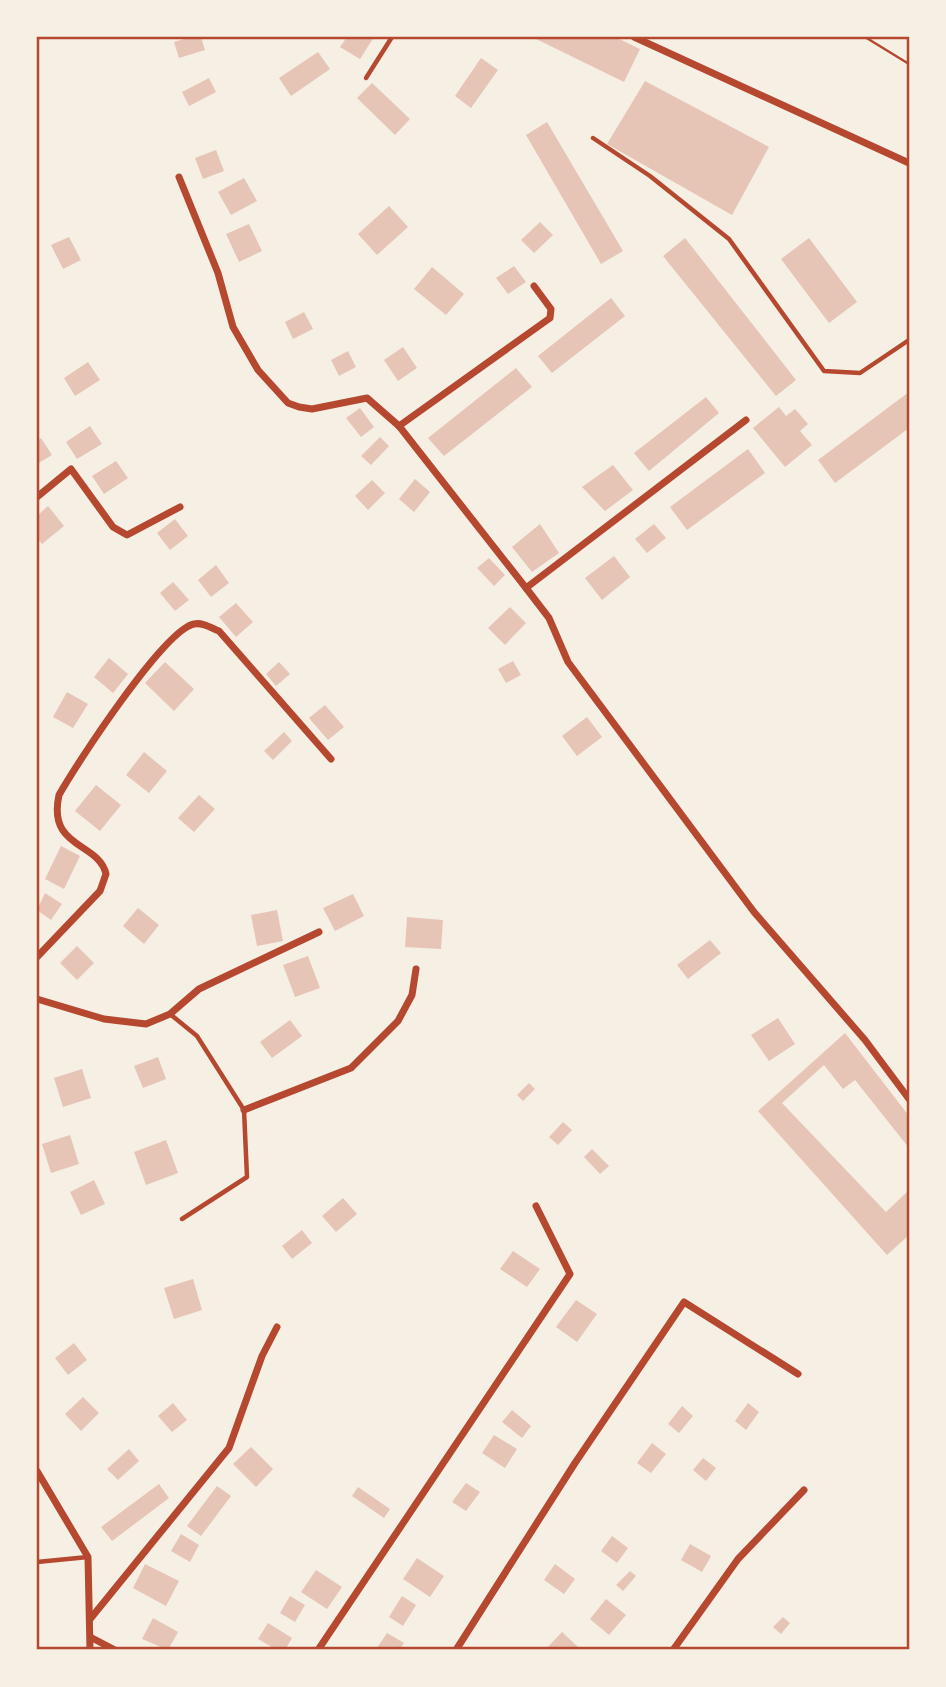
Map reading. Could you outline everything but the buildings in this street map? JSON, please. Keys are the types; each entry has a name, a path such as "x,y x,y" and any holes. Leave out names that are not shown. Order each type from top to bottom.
{"street":[{"path":"634,37 909,163"},
{"path":"179,177 218,273 233,327 258,370 288,403 312,409 367,397 399,426 549,618 568,662 754,912 865,1041 909,1099"},
{"path":"399,426 550,318 551,309 534,286"},
{"path":"526,588 746,420"},
{"path":"37,497 71,469 113,527 127,535 180,507"},
{"path":"37,957 100,891 106,874 98,860 65,833 58,819 59,794 156,655 179,632 192,624 202,623 219,631 331,759"},
{"path":"37,999 104,1019 138,1024 170,1014 199,989 319,932"},
{"path":"244,1110 351,1068 398,1021 412,995 416,969"},
{"path":"318,1650 570,1274 536,1206"},
{"path":"456,1650 575,1462 684,1303 798,1374"},
{"path":"91,1618 229,1448 262,1356 277,1327"},
{"path":"37,1471 88,1558 92,1638 90,1650"},
{"path":"673,1650 738,1559 804,1490"},
{"path":"92,1638 115,1650"}],"lane":[{"path":"366,78 392,37"},
{"path":"593,138 650,176 729,239 824,371 860,373 909,340"},
{"path":"170,1014 197,1036 244,1110 247,1177 182,1219"},
{"path":"37,1562 88,1558"}],"path":[{"path":"865,37 909,64"}]}
